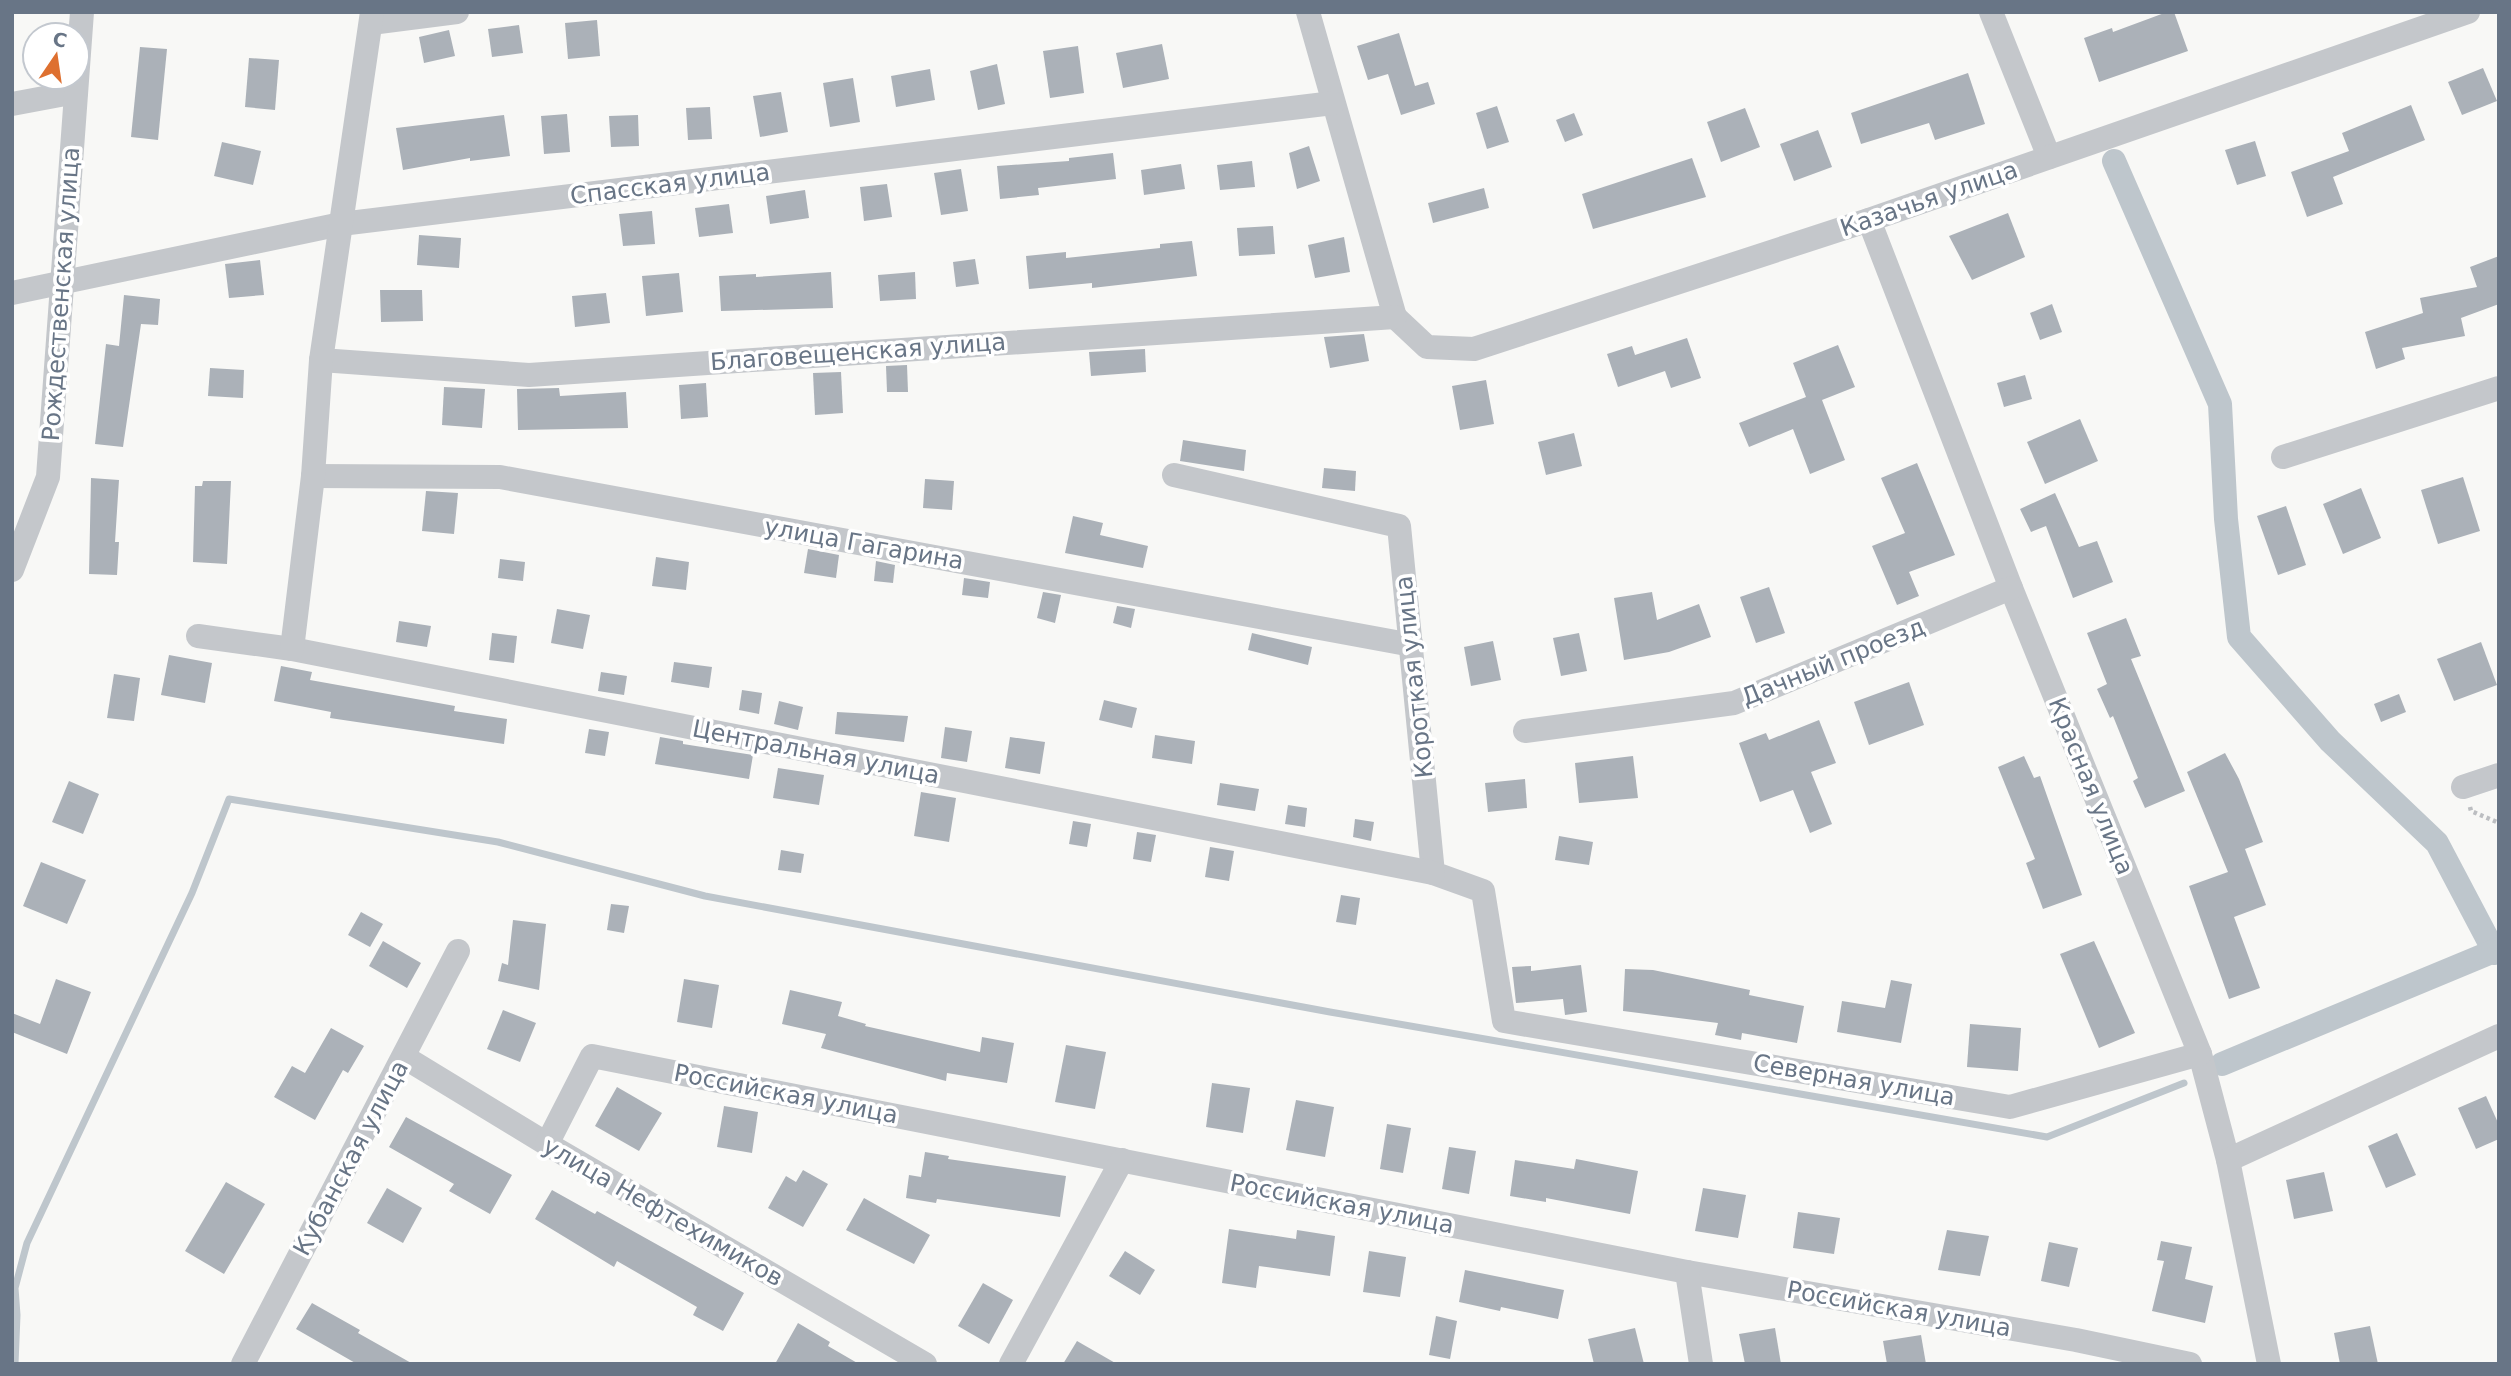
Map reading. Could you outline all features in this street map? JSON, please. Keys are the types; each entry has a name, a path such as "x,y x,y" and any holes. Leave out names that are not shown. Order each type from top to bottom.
{"street":[{"name":"Рождественская улица","path":"12,570 48,477 82,12"},
{"path":"292,649 313,476 321,360 372,18 457,12"},
{"path":"1308,12 1395,317"},
{"path":"1991,12 2049,156"},
{"name":"Казачья улица","path":"1395,317 1427,347 1474,349 1869,220 2468,12"},
{"path":"12,104 76,92"},
{"name":"Спасская улица","path":"12,293 341,224 1333,103"},
{"name":"Красная улица","path":"1869,220 2011,588 2200,1054 2228,1160 2269,1364"},
{"name":"Благовещенская улица","path":"321,360 529,375 1395,317"},
{"path":"2283,457 2499,388"},
{"name":"Короткая улица","path":"1174,475 1399,526 1433,873"},
{"name":"улица Гагарина","path":"313,476 500,477 1412,645"},
{"name":"Дачный проезд","path":"1525,731 1734,703 2011,588"},
{"name":"Центральная улица","path":"198,636 292,649 1433,873"},
{"path":"2463,787 2499,775"},
{"name":"Северная улица","path":"1433,873 1483,891 1504,1021 2010,1107 2200,1054"},
{"name":"Кубанская улица","path":"243,1364 458,951"},
{"path":"2228,1160 2499,1036"},
{"name":"Российская улица","path":"547,1144 592,1056 1686,1272 2076,1340 2190,1364"},
{"name":"улица Нефтехимиков","path":"404,1057 547,1144 925,1364"},
{"path":"1011,1364 1122,1160"},
{"path":"1686,1272 1701,1364"}],"building":[{"path":"2167,12 2174,12 2188,51 2099,82 2084,38 2112,28 2113,32"},
{"path":"597,20 600,56 568,59 565,23"},
{"path":"519,25 523,53 492,57 488,29"},
{"path":"449,30 455,56 424,63 419,37"},
{"path":"1399,33 1415,86 1428,82 1435,104 1401,115 1388,74 1368,80 1357,46"},
{"path":"1162,44 1169,79 1123,88 1116,53"},
{"path":"1078,46 1084,93 1050,98 1043,51"},
{"path":"140,47 167,49 158,140 131,137"},
{"path":"249,58 279,60 275,110 245,107"},
{"path":"997,64 1005,104 978,110 970,71"},
{"path":"2483,68 2497,101 2462,115 2448,82"},
{"path":"930,69 935,100 896,107 891,76"},
{"path":"1968,73 1985,124 1935,140 1929,123 1861,144 1851,113"},
{"path":"853,78 860,122 830,127 823,83"},
{"path":"781,92 788,132 760,137 753,96"},
{"path":"2411,105 2425,140 2333,177 2343,204 2307,217 2291,172 2349,151 2342,133"},
{"path":"1497,106 1509,142 1487,149 1476,113"},
{"path":"710,107 712,139 688,140 686,108"},
{"path":"1745,108 1760,147 1721,162 1707,122"},
{"path":"1574,113 1583,135 1565,142 1556,120"},
{"path":"567,114 570,152 544,154 541,116"},
{"path":"504,115 510,156 470,161 470,158 403,170 396,128"},
{"path":"638,115 639,146 611,147 609,116"},
{"path":"1818,130 1832,167 1794,181 1780,144"},
{"path":"2255,141 2266,176 2237,185 2225,150"},
{"path":"222,142 261,151 253,185 214,176"},
{"path":"1309,146 1320,181 1297,189 1289,153"},
{"path":"1113,153 1116,179 1038,188 1039,195 1000,199 997,166 1069,161 1069,158"},
{"path":"1692,158 1706,197 1593,229 1582,194"},
{"path":"1252,161 1255,187 1220,190 1217,165"},
{"path":"1181,164 1185,189 1144,195 1141,170"},
{"path":"961,169 968,211 941,215 934,173"},
{"path":"887,184 892,217 864,221 860,187"},
{"path":"1484,188 1489,208 1433,223 1428,203"},
{"path":"805,190 809,218 770,224 766,196"},
{"path":"729,204 733,233 699,237 695,208"},
{"path":"652,211 655,244 623,246 619,214"},
{"path":"2008,213 2025,257 1972,280 1949,236"},
{"path":"1273,226 1275,254 1239,256 1237,228"},
{"path":"419,235 461,238 459,268 417,265"},
{"path":"1344,237 1350,272 1315,278 1308,245"},
{"path":"1192,241 1197,276 1092,288 1092,283 1029,289 1026,256 1066,252 1066,258 1160,248 1160,244"},
{"path":"2499,256 2499,304 2461,318 2465,336 2402,348 2405,359 2376,369 2365,332 2423,313 2420,298 2477,287 2470,267"},
{"path":"975,259 979,284 956,287 953,262"},
{"path":"260,260 264,295 229,298 225,264"},
{"path":"831,272 833,308 721,311 719,276 756,274 756,277"},
{"path":"915,272 916,299 880,301 878,275"},
{"path":"679,273 683,312 646,316 642,276"},
{"path":"380,290 422,290 423,321 381,322"},
{"path":"606,293 610,323 575,327 572,296"},
{"path":"124,295 160,299 158,325 141,324 123,447 95,444 106,344 119,346"},
{"path":"2052,304 2062,332 2040,340 2030,313"},
{"path":"1364,334 1369,361 1330,368 1324,337"},
{"path":"1687,338 1701,378 1671,388 1665,371 1618,387 1607,354 1632,346 1635,355"},
{"path":"1838,345 1855,387 1822,400 1845,460 1810,474 1793,429 1749,447 1739,423 1806,397 1793,363"},
{"path":"1145,349 1146,372 1091,376 1089,352"},
{"path":"907,365 908,392 887,392 886,366"},
{"path":"210,368 244,370 243,398 208,396"},
{"path":"841,372 843,413 815,415 813,373"},
{"path":"2025,375 2032,399 2004,407 1997,383"},
{"path":"1486,380 1494,424 1460,430 1452,386"},
{"path":"706,383 708,417 681,419 679,385"},
{"path":"444,387 485,389 482,428 442,425"},
{"path":"559,388 560,396 626,392 628,428 518,430 517,389"},
{"path":"2080,419 2098,461 2045,484 2027,442"},
{"path":"1574,433 1582,466 1546,475 1538,442"},
{"path":"1183,440 1246,450 1244,471 1180,461"},
{"path":"1917,463 1955,555 1909,572 1919,596 1897,605 1872,546 1905,533 1881,478"},
{"path":"1324,468 1356,471 1355,491 1322,488"},
{"path":"2463,477 2480,531 2438,544 2421,490"},
{"path":"91,478 119,480 115,542 119,542 117,575 89,574"},
{"path":"925,479 954,481 952,510 923,508"},
{"path":"203,481 231,481 227,564 193,562 195,486 202,486"},
{"path":"2361,488 2381,538 2343,554 2323,504"},
{"path":"426,491 458,493 454,534 422,531"},
{"path":"2055,493 2079,547 2097,541 2113,582 2073,598 2046,526 2031,532 2020,509"},
{"path":"2286,506 2306,565 2278,575 2257,516"},
{"path":"1073,516 1103,523 1100,535 1148,546 1143,568 1065,553"},
{"path":"808,549 839,555 836,578 804,573"},
{"path":"656,557 689,562 686,590 652,586"},
{"path":"500,559 525,562 523,581 498,578"},
{"path":"876,561 895,565 893,583 874,581"},
{"path":"964,578 990,582 988,598 962,595"},
{"path":"1769,587 1785,633 1756,643 1740,597"},
{"path":"1043,592 1061,595 1055,623 1037,618"},
{"path":"1652,592 1657,620 1699,604 1711,637 1669,652 1624,660 1614,598"},
{"path":"1117,606 1135,609 1131,628 1113,623"},
{"path":"557,609 590,615 583,649 551,643"},
{"path":"2126,618 2141,656 2131,659 2185,791 2145,808 2133,781 2138,778 2113,716 2110,718 2097,689 2107,684 2087,633"},
{"path":"399,621 431,626 427,647 396,642"},
{"path":"492,633 517,636 514,663 489,660"},
{"path":"1252,633 1312,647 1308,665 1248,650"},
{"path":"1579,633 1587,671 1561,676 1553,638"},
{"path":"1493,641 1501,680 1471,686 1464,647"},
{"path":"2481,642 2497,685 2454,701 2437,659"},
{"path":"169,655 212,663 205,703 161,695"},
{"path":"674,662 712,667 709,688 671,682"},
{"path":"281,666 312,672 310,680 455,706 454,711 507,719 504,744 330,718 331,712 274,701"},
{"path":"601,672 627,676 624,695 598,691"},
{"path":"114,674 140,678 134,721 107,718"},
{"path":"1909,682 1924,725 1869,745 1854,702"},
{"path":"742,690 762,693 759,714 739,710"},
{"path":"2399,694 2406,712 2381,722 2374,704"},
{"path":"1104,700 1137,708 1132,728 1099,720"},
{"path":"779,701 803,707 798,730 774,724"},
{"path":"837,712 908,716 904,742 835,734"},
{"path":"1819,720 1836,763 1811,772 1832,824 1810,833 1793,790 1760,802 1739,743 1766,733 1769,740"},
{"path":"945,727 972,731 967,762 941,758"},
{"path":"589,729 609,732 605,756 585,753"},
{"path":"1155,735 1195,741 1192,764 1152,758"},
{"path":"660,737 683,741 683,744 753,755 749,779 655,764"},
{"path":"1010,737 1045,742 1040,774 1005,768"},
{"path":"2225,753 2239,779 2263,842 2245,849 2266,905 2234,917 2260,988 2229,999 2189,886 2228,872 2187,772"},
{"path":"1633,756 1638,798 1579,803 1575,763"},
{"path":"2024,756 2034,778 2040,776 2082,895 2043,909 2026,863 2035,859 1998,767"},
{"path":"778,768 824,775 819,805 773,798"},
{"path":"1525,779 1527,808 1488,812 1485,783"},
{"path":"69,781 99,794 83,834 52,822"},
{"path":"1220,783 1259,789 1255,811 1217,805"},
{"path":"921,792 956,798 949,842 914,836"},
{"path":"1288,805 1307,808 1305,827 1285,824"},
{"path":"1355,819 1374,822 1371,841 1353,837"},
{"path":"1073,821 1091,824 1087,847 1069,844"},
{"path":"1137,832 1156,835 1151,862 1133,859"},
{"path":"1559,836 1593,842 1589,865 1555,860"},
{"path":"1210,847 1234,851 1229,881 1205,877"},
{"path":"781,850 804,854 801,873 778,870"},
{"path":"41,862 86,880 67,924 23,906"},
{"path":"1341,895 1360,898 1356,925 1336,922"},
{"path":"611,904 629,906 624,933 607,930"},
{"path":"361,912 383,924 370,947 348,935"},
{"path":"513,920 546,924 539,990 498,981 502,963 508,965"},
{"path":"383,941 421,963 407,988 369,966"},
{"path":"2094,941 2135,1033 2099,1048 2060,954"},
{"path":"1581,965 1587,1012 1565,1015 1563,999 1516,1003 1512,967 1531,966 1531,971"},
{"path":"1625,969 1653,970 1750,990 1749,995 1804,1006 1797,1043 1742,1033 1741,1040 1715,1035 1718,1023 1623,1011"},
{"path":"56,979 91,992 67,1054 12,1032 12,1013 40,1024"},
{"path":"684,979 719,985 712,1028 677,1022"},
{"path":"1891,980 1912,984 1901,1043 1837,1032 1842,1001 1885,1008"},
{"path":"790,990 842,1002 838,1016 866,1024 865,1026 980,1052 982,1037 1014,1043 1007,1083 947,1073 946,1081 821,1048 826,1034 782,1024"},
{"path":"503,1010 536,1023 520,1062 487,1049"},
{"path":"1970,1024 2021,1028 2018,1071 1967,1067"},
{"path":"331,1028 364,1046 348,1073 343,1070 315,1120 274,1097 292,1066 305,1073"},
{"path":"1066,1045 1106,1052 1095,1109 1055,1102"},
{"path":"1212,1083 1250,1088 1243,1133 1206,1127"},
{"path":"617,1087 662,1113 639,1151 595,1126"},
{"path":"2486,1096 2499,1125 2499,1139 2476,1149 2458,1108"},
{"path":"1296,1100 1334,1107 1325,1157 1286,1150"},
{"path":"724,1106 758,1112 752,1153 717,1147"},
{"path":"406,1117 512,1175 490,1214 449,1191 454,1184 389,1147"},
{"path":"1387,1124 1411,1128 1403,1173 1380,1169"},
{"path":"2397,1133 2416,1175 2386,1188 2368,1146"},
{"path":"1449,1147 1476,1151 1469,1194 1442,1189"},
{"path":"925,1152 949,1156 948,1159 1066,1176 1060,1217 937,1199 936,1203 906,1198 909,1175 921,1177"},
{"path":"1576,1159 1638,1171 1630,1214 1546,1198 1546,1202 1510,1196 1515,1160 1574,1169"},
{"path":"803,1170 828,1184 803,1227 768,1208 786,1176 796,1182"},
{"path":"2324,1172 2333,1211 2294,1219 2286,1180"},
{"path":"226,1182 265,1204 224,1274 185,1251"},
{"path":"387,1188 422,1208 403,1243 367,1223"},
{"path":"1703,1188 1746,1195 1738,1238 1695,1231"},
{"path":"552,1190 595,1214 597,1211 744,1293 723,1331 693,1315 697,1307 617,1261 614,1267 535,1219"},
{"path":"864,1198 930,1235 914,1264 846,1230"},
{"path":"1798,1212 1840,1218 1834,1254 1793,1248"},
{"path":"1229,1229 1296,1239 1297,1230 1335,1236 1330,1276 1259,1266 1256,1288 1222,1283"},
{"path":"1947,1230 1989,1236 1980,1276 1938,1270"},
{"path":"2161,1241 2192,1247 2185,1279 2213,1286 2205,1323 2152,1311 2164,1261 2157,1260"},
{"path":"2049,1242 2078,1248 2069,1287 2041,1281"},
{"path":"1125,1251 1155,1270 1140,1295 1109,1276"},
{"path":"1369,1251 1406,1257 1400,1297 1363,1292"},
{"path":"1465,1270 1564,1290 1558,1319 1501,1307 1500,1311 1459,1302"},
{"path":"983,1283 1013,1300 989,1344 958,1326"},
{"path":"312,1303 413,1364 357,1364 296,1329"},
{"path":"1436,1316 1457,1321 1450,1359 1429,1355"},
{"path":"798,1323 830,1342 828,1346 859,1364 775,1364"},
{"path":"2370,1326 2378,1364 2340,1364 2334,1333"},
{"path":"1635,1328 1644,1364 1594,1364 1588,1339"},
{"path":"1775,1328 1781,1364 1745,1364 1739,1334"},
{"path":"1921,1335 1926,1364 1887,1364 1883,1341"},
{"path":"1077,1341 1117,1364 1063,1364"}],"waterway":[{"path":"2114,161 2220,404 2226,519 2239,637 2330,741 2437,843 2495,953"},
{"path":"15,1364 15,1288 27,1243 192,893 229,799 498,842 705,896 1330,1012 2047,1137 2184,1083"},
{"path":"2222,1064 2499,949"}]}
